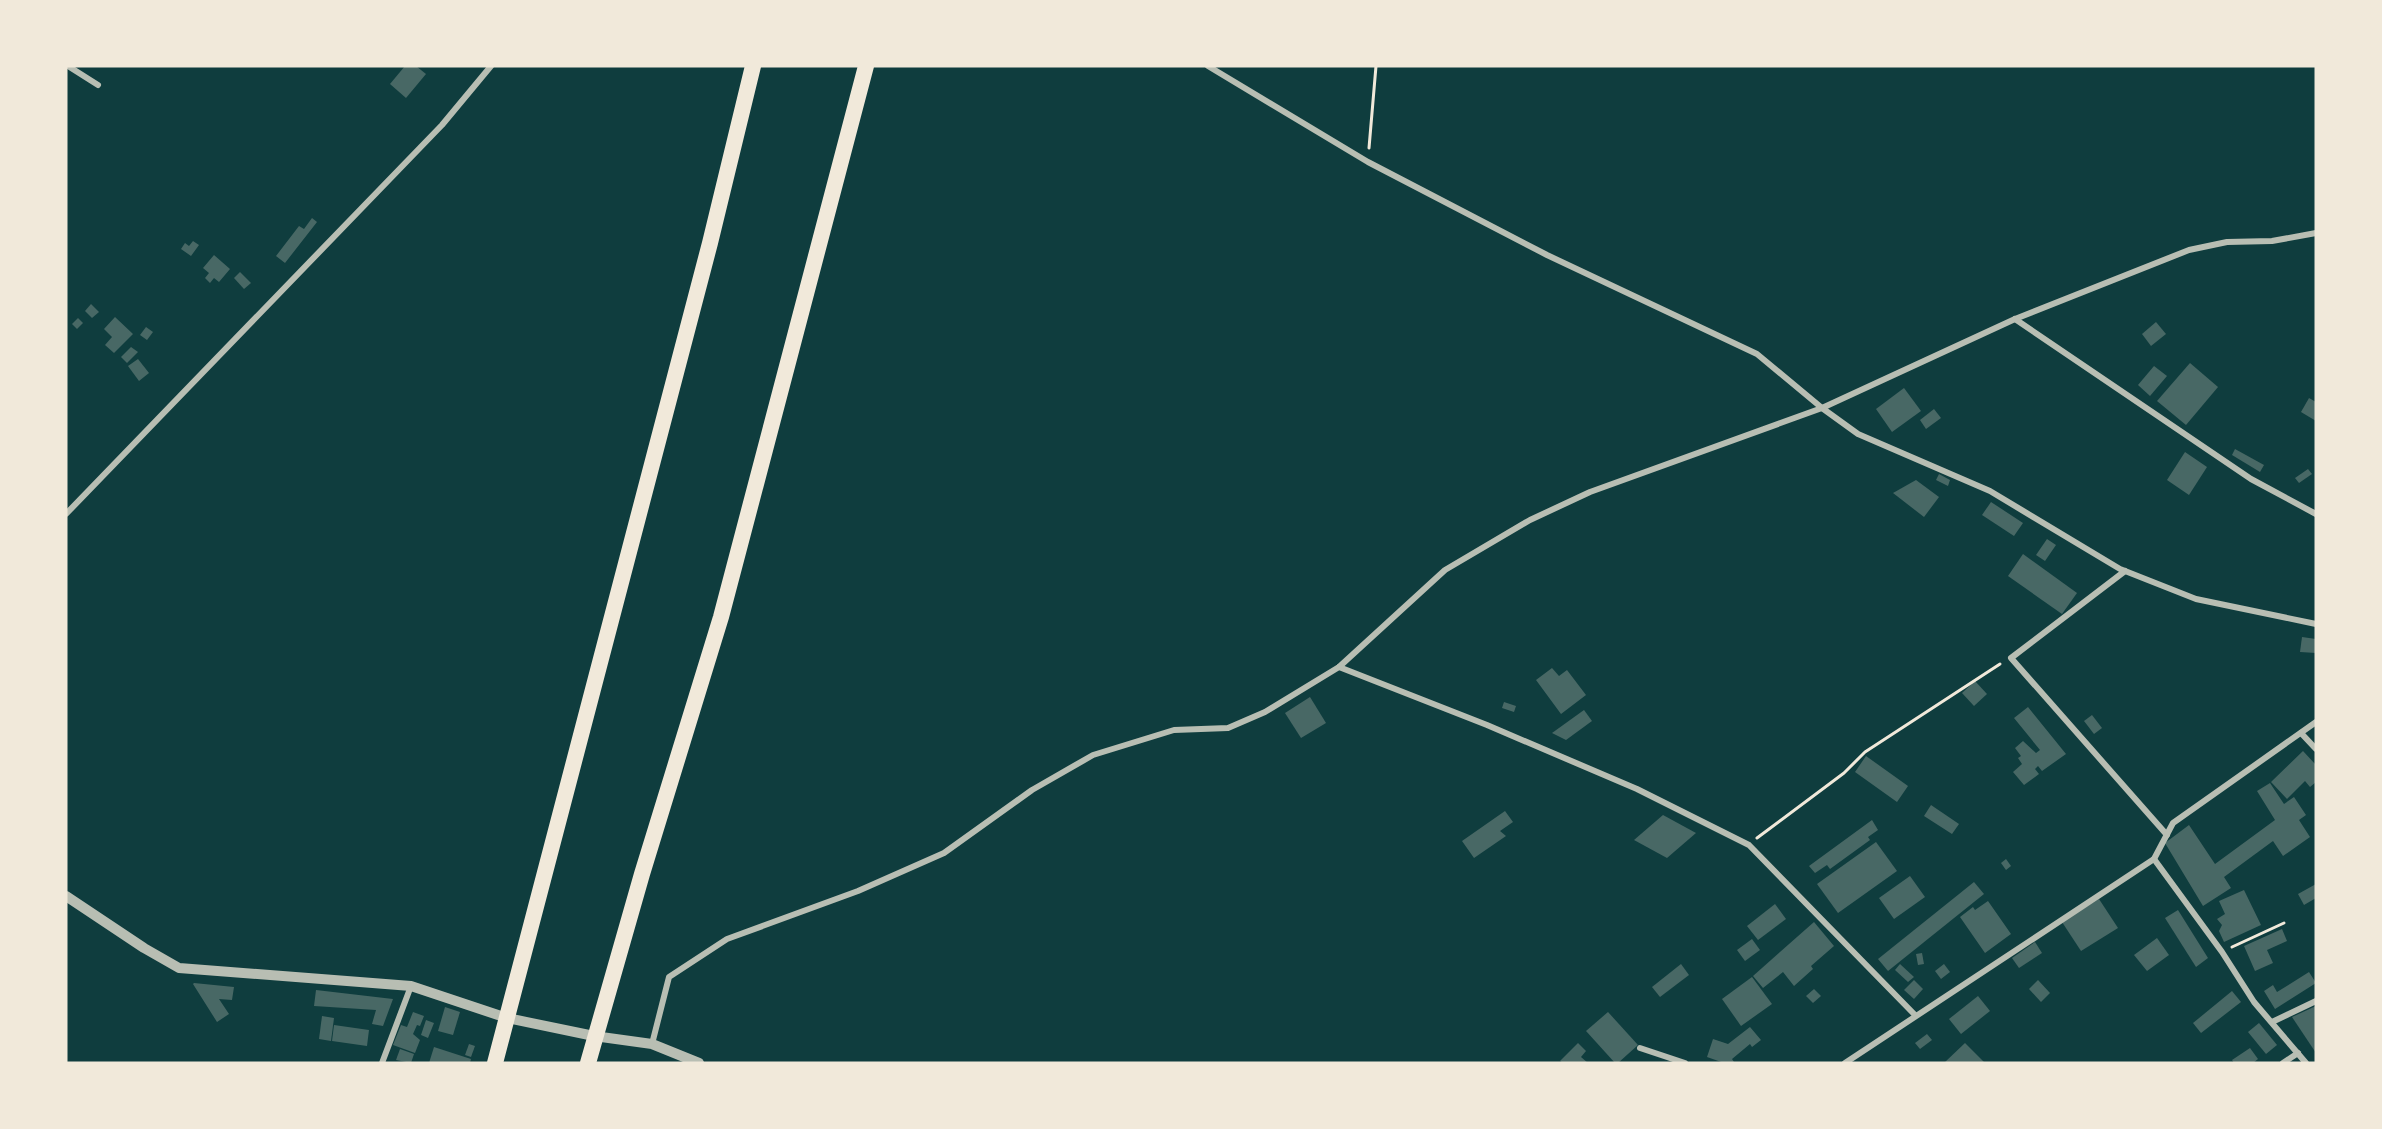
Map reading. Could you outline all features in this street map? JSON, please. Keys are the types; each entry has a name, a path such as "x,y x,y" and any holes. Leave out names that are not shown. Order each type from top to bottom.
{"highway":[{"path":"495,1063 707,254 753,66"},
{"path":"588,1063 594,1036 721,617 866,66"}],"street":[{"path":"68,66 98,84"},
{"path":"66,514 442,125 491,66"},
{"path":"1208,66 1368,162 1547,255 1757,354 1822,408 1858,434 1990,491 2125,572 2196,599 2316,624"},
{"path":"652,1044 669,976 727,939 858,891 944,854 1032,790 1093,755 1174,730 1228,729 1265,711 1339,667 1444,570 1530,520 1590,492 1822,408 2015,319 2189,250 2227,242 2272,241 2316,233"},
{"path":"2015,319 2251,479 2316,514"},
{"path":"2125,572 2011,658 2167,835"},
{"path":"1339,667 1487,724 1626,784 1749,845 1915,1016"},
{"path":"1845,1063 2154,859 2173,823 2316,722"},
{"path":"2301,733 2316,749"},
{"path":"2154,859 2222,952 2254,1002 2306,1063"},
{"path":"66,896 179,969 411,986 507,1018 594,1036 652,1044 699,1063"},
{"path":"382,1063 411,986"},
{"path":"2272,1022 2316,1001"},
{"path":"1640,1048 1685,1063"},
{"path":"2283,1063 2298,1053"}],"path":[{"path":"1368,162 1376,66"},
{"path":"1749,845 1844,773 1865,752 2011,658"},
{"path":"2222,952 2284,922"}],"building":[{"path":"405,66 416,66 426,74 406,98 390,84"},
{"path":"312,218 317,222 285,263 276,256 299,226 304,229"},
{"path":"193,241 199,245 191,256 181,249 185,243 189,246"},
{"path":"214,255 230,269 219,282 214,278 210,283 205,278 209,273 203,268"},
{"path":"240,272 251,283 244,289 234,278"},
{"path":"91,304 99,312 92,318 85,311"},
{"path":"115,317 133,334 114,353 105,345 112,337 104,329"},
{"path":"78,318 83,323 77,329 72,324"},
{"path":"2156,322 2166,334 2151,346 2142,334"},
{"path":"146,327 153,332 147,340 140,335"},
{"path":"131,347 138,352 127,363 121,357"},
{"path":"138,359 149,373 139,381 128,366"},
{"path":"2190,363 2218,387 2186,425 2157,401"},
{"path":"2154,366 2167,376 2150,396 2138,385"},
{"path":"1904,388 1921,411 1892,432 1876,409"},
{"path":"2309,398 2316,402 2316,421 2301,412"},
{"path":"1934,409 1941,418 1926,429 1920,420"},
{"path":"2235,449 2264,465 2260,472 2232,455"},
{"path":"2185,452 2207,467 2189,495 2167,480"},
{"path":"2308,469 2312,474 2299,483 2295,478"},
{"path":"1939,474 1950,480 1948,486 1936,480"},
{"path":"1916,480 1939,497 1924,517 1893,493"},
{"path":"1991,502 2023,523 2014,536 1982,515"},
{"path":"2047,539 2056,545 2045,561 2036,555"},
{"path":"2023,554 2077,593 2062,614 2008,576"},
{"path":"2302,637 2316,639 2316,653 2300,652"},
{"path":"1552,668 1559,676 1567,670 1586,695 1561,714 1536,680"},
{"path":"1975,681 1987,694 1974,706 1962,693"},
{"path":"1310,697 1326,723 1301,738 1285,713"},
{"path":"1504,702 1516,706 1514,712 1502,708"},
{"path":"2028,707 2066,754 2042,771 2038,766 2035,769 2039,774 2024,785 2013,772 2022,764 2018,758 2021,756 2015,748 2023,741 2036,753 2040,750 2014,718"},
{"path":"1584,710 1592,721 1566,740 1552,733"},
{"path":"2092,715 2102,728 2094,734 2084,721"},
{"path":"2303,751 2316,765 2316,782 2310,787 2305,781 2287,799 2271,782"},
{"path":"1866,756 1908,786 1897,802 1855,772"},
{"path":"2270,783 2284,804 2294,797 2306,815 2299,820 2310,837 2283,856 2273,841 2224,877 2231,888 2203,906 2165,843 2189,825 2215,864 2275,820 2257,791"},
{"path":"1931,805 1959,824 1952,834 1924,816"},
{"path":"1505,811 1513,822 1500,831 1506,836 1474,858 1462,841"},
{"path":"1663,815 1696,833 1667,858 1634,840"},
{"path":"1872,820 1878,830 1868,837 1870,840 1830,869 1827,865 1815,873 1809,866"},
{"path":"1876,842 1897,871 1838,913 1817,884"},
{"path":"2006,859 2011,866 2006,870 2001,863"},
{"path":"1910,876 1925,897 1894,919 1879,898"},
{"path":"1974,882 1984,894 1888,971 1878,959"},
{"path":"2316,884 2316,898 2304,905 2298,894"},
{"path":"2244,890 2261,925 2224,942 2219,931 2222,925 2217,919 2225,914 2219,901"},
{"path":"2099,899 2118,928 2081,951 2062,922"},
{"path":"1988,901 2011,934 1985,953 1960,917 1973,907 1975,910"},
{"path":"1775,904 1786,919 1758,940 1747,926"},
{"path":"2178,910 2208,958 2196,967 2165,918"},
{"path":"1814,922 1834,946 1811,966 1813,969 1794,986 1783,972 1763,988 1753,976"},
{"path":"2282,929 2287,941 2267,950 2273,963 2255,971 2244,946"},
{"path":"2157,938 2169,955 2147,971 2134,955"},
{"path":"1752,939 1760,950 1745,961 1737,950"},
{"path":"2035,942 2042,953 2019,968 2012,958"},
{"path":"1922,953 1924,964 1918,965 1916,954"},
{"path":"1681,964 1689,975 1660,997 1652,987"},
{"path":"1900,964 1914,977 1908,982 1895,970"},
{"path":"1944,964 1950,972 1941,979 1935,971"},
{"path":"2309,972 2316,983 2275,1009 2264,991 2273,985 2277,992"},
{"path":"1752,977 1772,1004 1741,1026 1722,999"},
{"path":"1914,980 1923,989 1914,999 1904,990"},
{"path":"2038,980 2050,993 2041,1002 2029,989"},
{"path":"194,983 234,987 232,1000 219,999 229,1014 217,1022"},
{"path":"1814,989 1821,996 1813,1003 1806,996"},
{"path":"316,990 393,999 383,1026 372,1024 376,1010 314,1006"},
{"path":"2232,991 2241,1002 2201,1033 2193,1023"},
{"path":"1978,996 1990,1011 1961,1034 1949,1019"},
{"path":"2316,1006 2316,1053 2292,1017"},
{"path":"445,1007 460,1012 453,1035 438,1031"},
{"path":"413,1012 424,1016 420,1026 417,1025 413,1034 420,1040 415,1053 393,1045 401,1025 407,1027"},
{"path":"1608,1012 1638,1045 1618,1063 1615,1063 1586,1031"},
{"path":"322,1016 334,1018 331,1041 319,1039"},
{"path":"426,1020 434,1023 428,1038 421,1035"},
{"path":"2259,1023 2277,1045 2266,1054 2248,1032"},
{"path":"334,1025 369,1030 367,1046 332,1041"},
{"path":"1750,1027 1761,1040 1752,1047 1750,1044 1732,1059 1734,1062 1724,1063 1707,1057 1713,1039 1728,1044"},
{"path":"1927,1034 1932,1040 1920,1049 1915,1043"},
{"path":"1578,1043 1586,1051 1581,1057 1588,1063 1560,1061"},
{"path":"1965,1043 1985,1063 1944,1063"},
{"path":"469,1044 475,1046 471,1057 465,1055"},
{"path":"434,1047 471,1059 470,1063 429,1063"},
{"path":"2250,1048 2258,1059 2253,1063 2234,1063 2232,1060"},
{"path":"400,1049 414,1054 411,1063 396,1060"}]}
